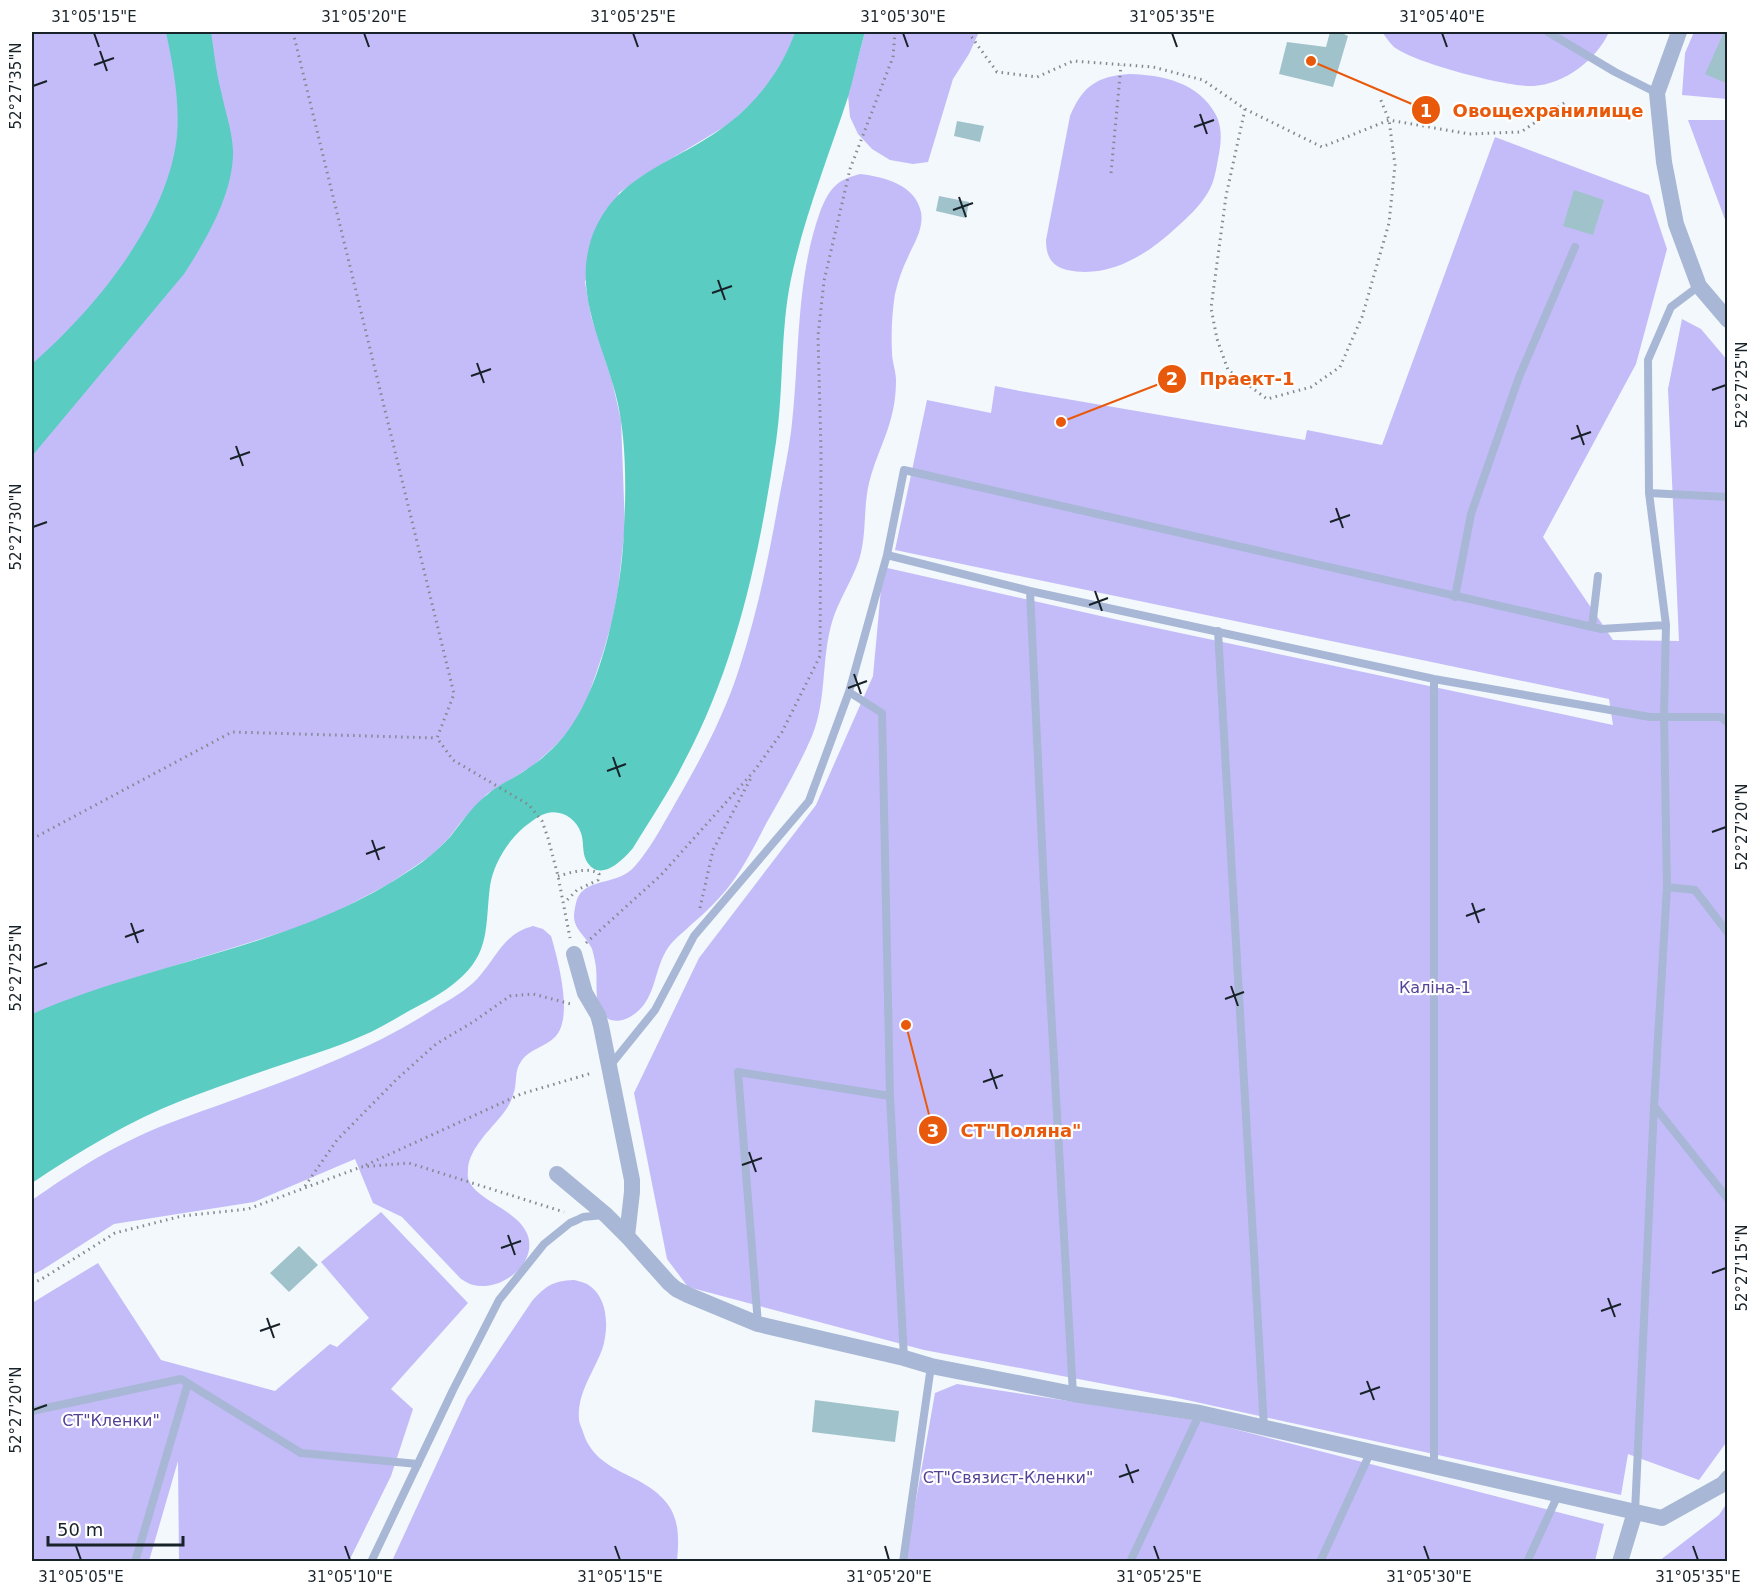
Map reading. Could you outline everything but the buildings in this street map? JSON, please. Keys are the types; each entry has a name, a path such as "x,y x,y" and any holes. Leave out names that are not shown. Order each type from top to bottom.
{"street":[{"path":"1678,32 1657,93 1664,162 1676,224 1700,286 1728,320"},
{"path":"574,954 585,993 598,1016 604,1037 632,1180 627,1236"},
{"path":"557,1174 606,1215 676,1289 758,1324 931,1366 1073,1394 1200,1413 1264,1426 1662,1518 1723,1484 1728,1478"},
{"path":"1620,1562 1635,1512"}],"lane":[{"path":"1548,32 1614,72 1657,93"},
{"path":"1455,597 1471,514 1519,377 1575,247"},
{"path":"1635,1512 1667,887 1664,716 1666,625 1649,493 1648,360 1671,307 1700,286"},
{"path":"609,1068 655,1010 694,936 809,801 849,692 887,555 904,470 1601,629 1666,625"},
{"path":"1649,493 1728,497"},
{"path":"887,555 1030,591 1434,679 1650,717 1721,717 1728,723"},
{"path":"1592,627 1598,576"},
{"path":"1030,591 1073,1394"},
{"path":"1218,631 1264,1426"},
{"path":"1434,679 1434,1466"},
{"path":"849,692 882,713 890,1096 904,1358"},
{"path":"1667,887 1695,890 1728,933"},
{"path":"758,1324 738,1072 890,1096"},
{"path":"1654,1106 1728,1199"},
{"path":"371,1562 499,1300 544,1244 570,1223 583,1217 606,1215"},
{"path":"903,1562 931,1366"},
{"path":"32,1411 181,1379 301,1453 418,1464"},
{"path":"135,1562 188,1383"},
{"path":"1130,1562 1200,1413"},
{"path":"1320,1562 1371,1451"},
{"path":"1527,1562 1558,1495"}],"path":[{"path":"293,32 454,694 437,738"},
{"path":"574,954 661,874 755,770 782,732 820,656 821,451 818,336 824,281 850,169 893,57 895,32"},
{"path":"968,32 997,72 1037,77 1073,61 1153,67 1203,80 1245,109 1322,147 1389,120 1469,134 1521,132 1567,101"},
{"path":"1111,173 1122,64"},
{"path":"1245,109 1226,196 1211,308 1228,370 1267,399 1311,387 1340,367 1362,317 1389,223 1395,165 1389,120 1380,98"},
{"path":"32,839 232,732 437,738"},
{"path":"437,738 453,760 530,805 542,821 558,876 574,954"},
{"path":"694,936 713,850 755,770"},
{"path":"558,876 588,870 594,870 599,874 598,880 577,890 564,903"},
{"path":"304,1187 337,1140 396,1080 436,1044 510,996 533,994 553,998 598,1016"},
{"path":"32,1284 115,1233 182,1216 248,1209 361,1167 521,1094 609,1068"},
{"path":"361,1167 409,1163 583,1217"}],"green space":[{"path":"32,32 795,32 790,47 774,76 754,101 729,124 644,175 619,193 585,282 591,316 612,381 621,420 625,527 612,622 588,697 573,726 534,765 487,794 433,854 389,884 330,915 296,928 96,990 32,1014"},
{"path":"865,32 979,32 969,54 953,79 928,162 913,164 890,160 872,149 858,134 850,117 848,95"},
{"path":"1382,32 1609,32 1597,52 1568,75 1546,84 1522,86 1461,73 1419,59 1393,46"},
{"path":"1694,32 1727,32 1727,99 1682,95 1685,53"},
{"path":"1130,74 1155,76 1179,83 1200,95 1209,104 1216,115 1220,131 1220,148 1213,181 1197,208 1153,247 1140,255 1112,268 1098,271 1067,270 1050,260 1046,240 1070,116 1080,97 1093,84 1109,77"},
{"path":"1688,120 1727,120 1727,225"},
{"name":"Каліна-1","path":"1495,137 1649,195 1667,249 1636,364 1543,537 1613,640 1679,641 1668,389 1682,319 1701,329 1728,361 1728,1440 1699,1480 1628,1454 1621,1495 1173,1397 924,1350 688,1287 667,1259 634,1093 699,958 816,805 873,676 883,567 1114,619 1613,725 1609,699 895,550 927,400 991,413 995,386 1305,440 1307,430 1382,445"},
{"path":"860,174 879,177 905,188 918,202 922,218 918,236 902,271 895,294 892,316 892,356 896,381 894,407 869,483 859,560 832,622 817,722 791,780 733,881 711,907 669,947 649,995 638,1011 623,1020 611,1020 605,1017 598,1005 596,966 592,951 575,921 574,914 578,897 589,887 628,872 646,853 700,758 733,688 762,585 787,458 794,404 802,293 812,239 820,212 830,191 845,179"},
{"path":"533,926 543,929 551,936 554,946 563,988 561,1028 555,1037 522,1060 510,1103 476,1146 468,1168 468,1179 474,1188 516,1219 528,1236 527,1257 514,1274 505,1280 483,1286 472,1285 461,1279 402,1217 373,1203 355,1159 254,1202 114,1224 32,1275 32,1200 83,1166 137,1137 168,1123 331,1062 409,1024 468,987 485,970 507,940"},
{"name":"СТ\"Кленки\"","path":"381,1212 468,1303 391,1389 413,1409 391,1476 349,1561 179,1561 178,1461 149,1561 32,1562 32,1303 98,1263 161,1360 275,1391 330,1344 337,1347 369,1318 321,1262"},
{"path":"574,1280 587,1284 600,1297 606,1323 602,1350 580,1401 579,1422 589,1446 598,1456 609,1465 655,1491 670,1508 676,1522 677,1561 392,1561 467,1398 532,1301 550,1285"},
{"name":"СТ\"Связист-Кленки\"","path":"957,1384 1207,1422 1604,1524 1595,1561 905,1562 935,1393"},
{"path":"1727,1503 1727,1561 1659,1561 1719,1515"}],"shaded area":[{"path":"166,32 211,32 233,150 229,183 224,199 201,246 184,274 32,456 32,364 80,318 124,262 144,231 171,168 177,136 178,110"},
{"path":"795,32 865,32 848,97 809,210 791,279 785,319 776,442 754,565 744,606 703,724 672,784 633,848 617,864 604,870 597,870 591,867 586,860 581,833 574,821 557,812 538,817 517,834 506,847 498,862 490,886 484,938 476,960 440,994 361,1036 183,1100 143,1117 87,1148 32,1183 32,1014 79,995 274,935 322,917 368,895 412,869 432,854 450,837 483,798 541,759 573,724 586,700 607,642 619,582 625,516 623,434 617,399 597,335 587,291 586,269 589,247 599,222 612,202 628,186 709,137 750,104 777,70"}],"place":[{"name":"Овощехранилище","path":"1311,61"},
{"name":"Праект-1","path":"1061,422"},
{"name":"СТ\"Поляна\"","path":"906,1025"}]}
